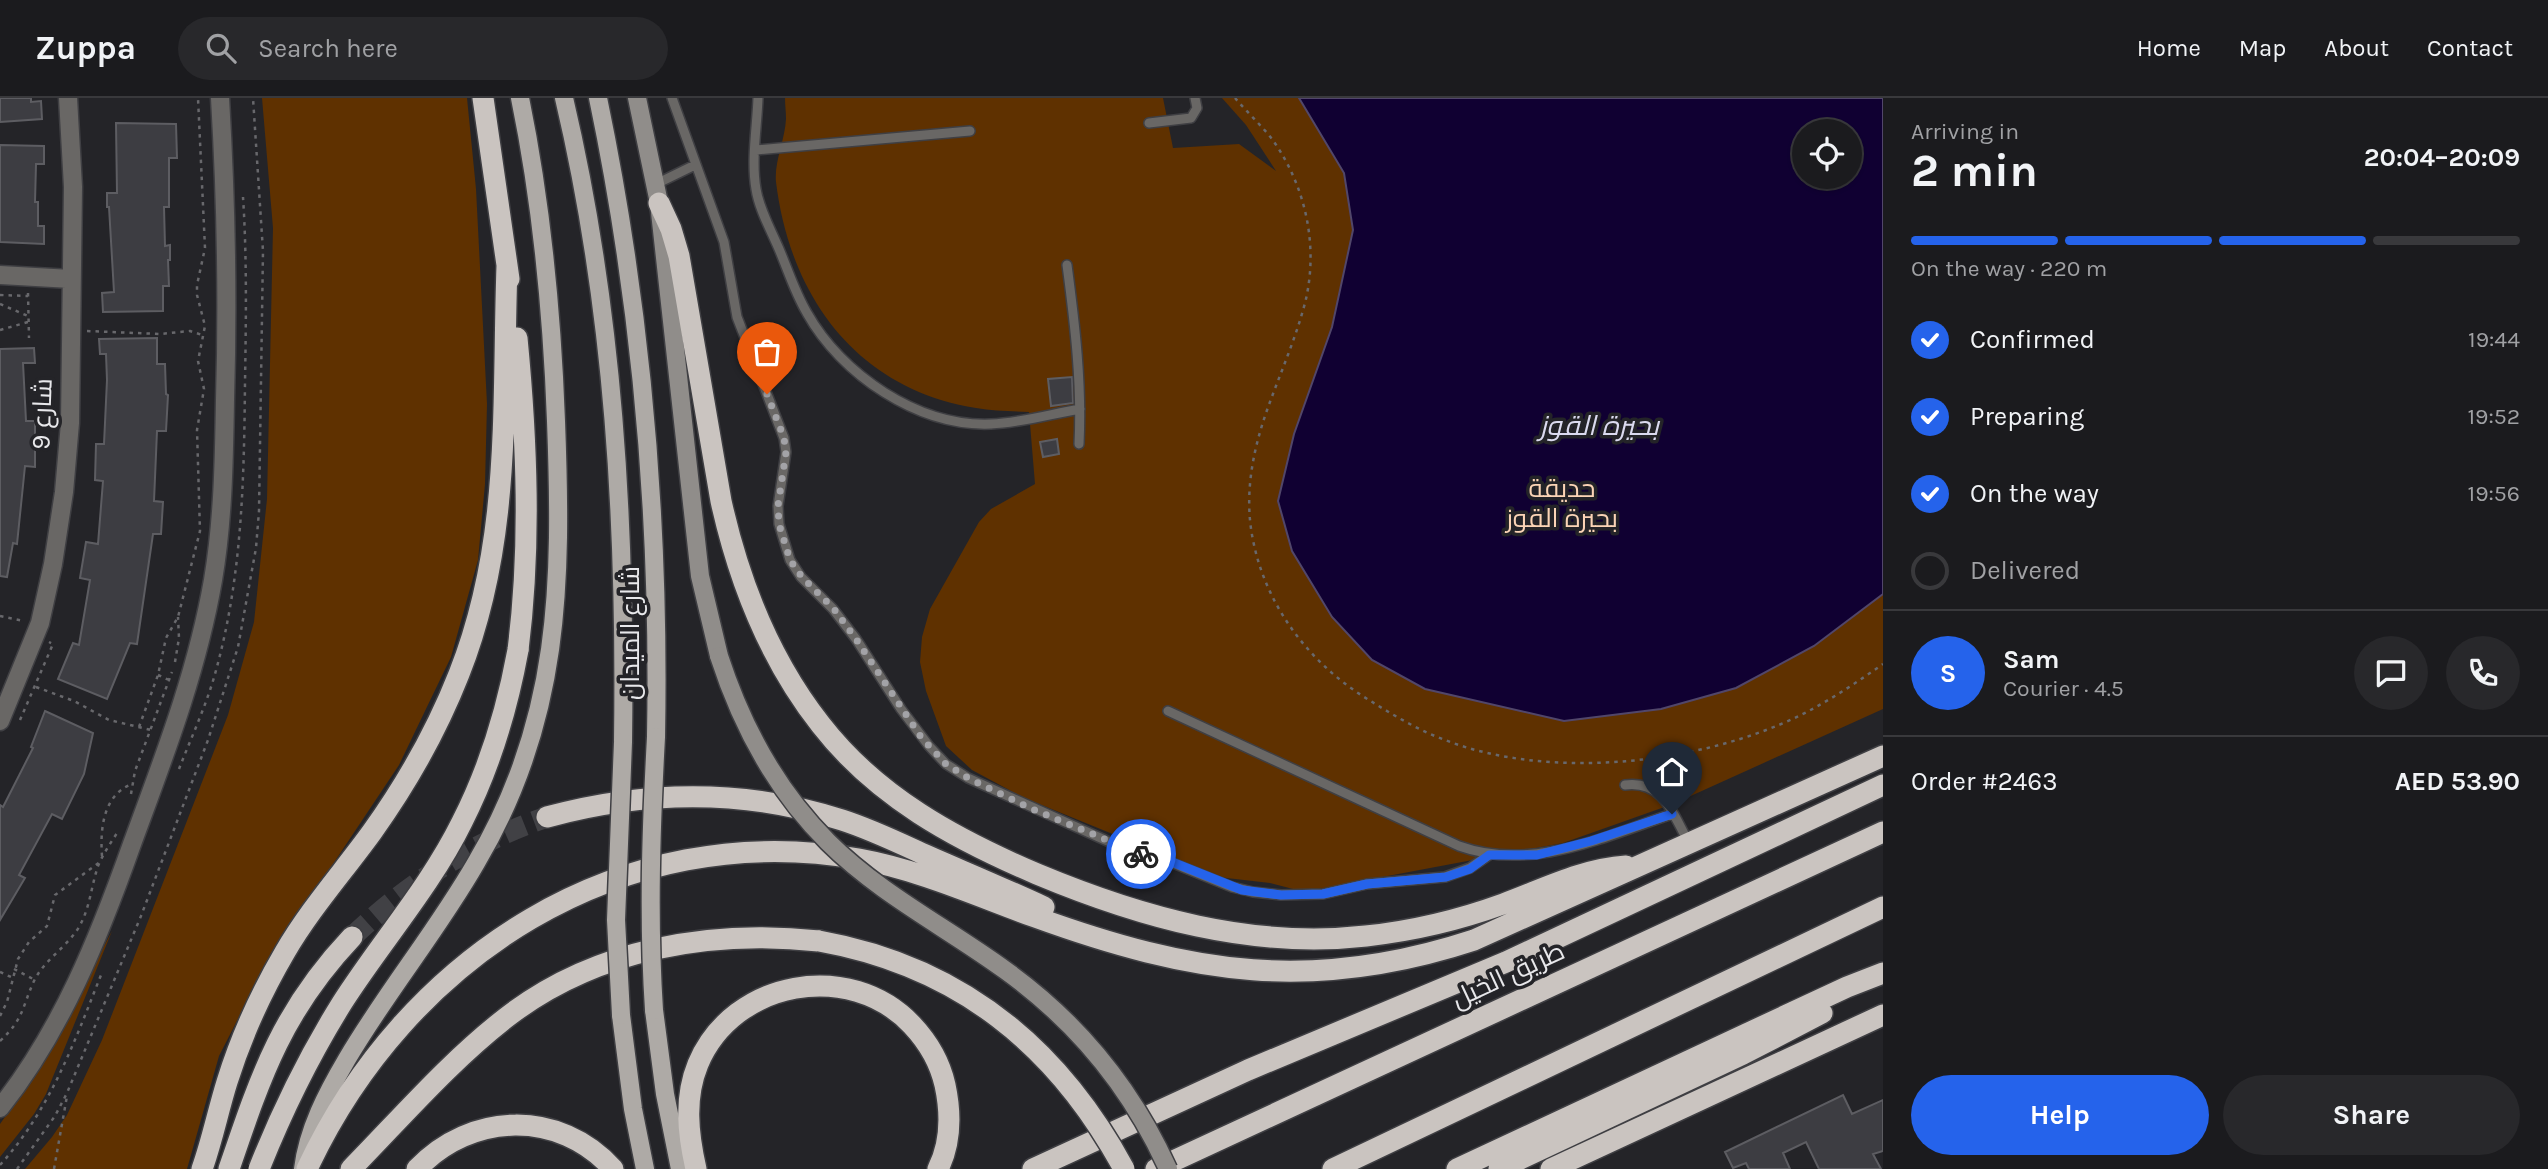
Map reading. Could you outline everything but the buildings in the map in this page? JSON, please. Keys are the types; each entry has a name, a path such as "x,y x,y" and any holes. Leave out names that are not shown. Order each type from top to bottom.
{"highway":[{"path":"259,1169 285,1106 321,1038 365,969 422,890 461,824 492,753 518,650 524,584 526,483 520,377 508,266 483,98"},
{"path":"658,193 679,256 721,501 734,554 748,595 776,658 805,705 860,768 907,806 972,844 1086,893 1183,924 1256,936 1330,939 1400,931 1468,916 1583,873 1610,867 1639,867"},
{"path":"202,1169 239,1048 268,982 303,922 370,835 415,766 446,704 471,639 489,572 500,504 508,266"},
{"path":"305,1169 334,1117 390,1038 432,993 480,951 545,910 626,874 692,858 759,852 826,855 892,866 925,876 1037,918 1134,949 1205,965 1276,972 1312,972 1380,965 1474,940 1883,756"},
{"path":"1033,1169 1248,1070 1506,961 1883,785"},
{"path":"547,817 607,803 673,796 753,800 803,809 842,820 895,841 1134,949"},
{"name":"طريق الخيل","path":"1156,1169 1883,832"},
{"path":"1334,1169 1883,907"},
{"path":"229,1169 261,1075 284,1028 314,980 352,937"},
{"path":"351,1169 487,1033 532,1000 583,973 639,953 698,941 758,937 849,946 908,965 937,978 990,1010 1030,1043 1058,1072 1095,1121 1124,1169"},
{"path":"1457,1169 1847,987 1883,973"},
{"path":"1499,1169 1743,1055 1883,981"},
{"path":"696,1169 688,1116 693,1081 706,1048 729,1021 757,1000 791,988 817,986 844,988 877,1000 907,1020 929,1047 944,1079 949,1115 946,1147 938,1169"},
{"path":"1551,1169 1883,1015"},
{"path":"417,1169 440,1148 470,1132 502,1125 552,1130 568,1136 596,1153 613,1169"}],"main road":[{"path":"305,1169 313,1126 338,1075 478,861 510,796 527,750 543,692 555,619 560,506 552,325 544,251 520,98"},
{"name":"شارع الميدان","path":"564,98 583,182 612,400 623,574 622,742 616,920 621,1015 633,1109 645,1169"},
{"name":"شارع الميدان","path":"598,98 624,233 649,440 657,589 656,737 649,902 654,1010 665,1094 680,1169"},
{"path":"637,98 658,193 700,576 729,687 755,745 771,773 830,844 874,882 1003,968 1057,1012 1125,1091 1168,1169"}],"street":[{"name":"شارع 9","path":"0,721 40,623 53,564 64,492 70,423 69,330 73,187 68,98"},
{"path":"0,1108 47,1039 79,980 106,918 184,700 205,619 219,539 224,471 227,316 220,98"},
{"path":"0,275 72,279"}],"lane":[{"path":"672,98 724,242 737,317 784,438 786,452 778,506 779,524 790,560 802,577 834,609 868,655 911,724 946,764 983,786 1104,840 1172,862 1242,890 1298,895 1323,894 1377,883 1446,877 1470,869 1489,855"},
{"path":"758,98 756,190 791,278 813,323 827,343 853,370 895,398 917,409 953,420 990,424 1080,409"},
{"path":"1149,123 1191,118 1197,108 1195,98"},
{"path":"756,150 970,131"},
{"path":"658,193 695,165"},
{"path":"1067,265 1076,338 1079,444"},
{"path":"1168,711 1459,846 1489,855 1537,855 1591,841 1672,814"},
{"path":"1625,785 1641,784 1658,791 1689,843"}],"path":[{"path":"130,797 131,784 169,680 177,649 178,617 200,531 197,430 204,389 198,361 205,336 204,316 197,295 205,248 198,98"},
{"path":"1235,98 1272,139 1290,168 1303,200 1310,233 1311,268 1306,301 1259,436 1251,470 1249,505 1252,539 1261,573 1273,601 1297,636 1324,667 1356,692 1404,721 1446,741 1527,760 1589,762 1649,758 1714,746 1759,732 1799,716 1845,691 1883,664"},
{"path":"27,276 29,338"},
{"path":"0,295 28,296"},
{"path":"0,304 28,316"},
{"path":"0,330 28,322"},
{"path":"69,330 160,334 190,331 205,336"},
{"path":"0,616 40,623"},
{"path":"139,727 158,674 166,638 178,617"},
{"path":"158,674 169,680"},
{"path":"36,687 74,701 109,720 150,730"},
{"path":"0,1041 18,1023 35,980 43,968 67,945 80,926 89,905 101,860 101,830 105,814 117,793 131,784"},
{"path":"0,1016 7,1002 14,969 23,950 47,926 55,895 101,860 117,833"},
{"path":"14,969 35,980"},
{"path":"0,972 11,978"},
{"path":"54,1169 67,1093"}],"green space":[{"path":"262,98 467,98 476,189 487,404 485,484 478,560 451,657 399,765 265,966 219,1056 187,1169 25,1169 67,1115 102,1040 228,715 254,622 267,499 273,228"},
{"name":"حديقة بحيرة القوز","path":"785,98 1163,98 1173,148 1239,144 1276,171 1246,125 1222,98 1883,98 1883,709 1673,804 1563,843 1313,890 1218,877 1022,797 972,770 946,746 926,691 920,662 922,637 930,609 979,522 991,509 1035,484 1029,412 982,409 934,398 897,381 864,358 837,331 814,299 796,263 784,224 776,174 786,119"},
{"path":"112,931 46,1094 34,1114 0,1157 0,1124 41,1066"}],"water":[{"name":"بحيرة القوز","path":"1299,98 1883,98 1883,594 1814,646 1736,688 1661,709 1564,721 1425,689 1372,660 1332,617 1292,551 1278,501 1294,434 1332,327 1353,230 1344,173"}],"tunnel":[{"path":"352,937 396,899 443,866 493,839 547,817"}],"way so far":[{"path":"767,394 784,438 786,452 778,506 779,524 790,560 802,577 834,609 868,655 921,737 946,764 983,786 1141,854"}],"route":[{"path":"1141,854 1172,862 1242,890 1281,895 1323,894 1367,884 1446,877 1470,869 1489,855 1537,855 1591,841 1672,814"}]}
